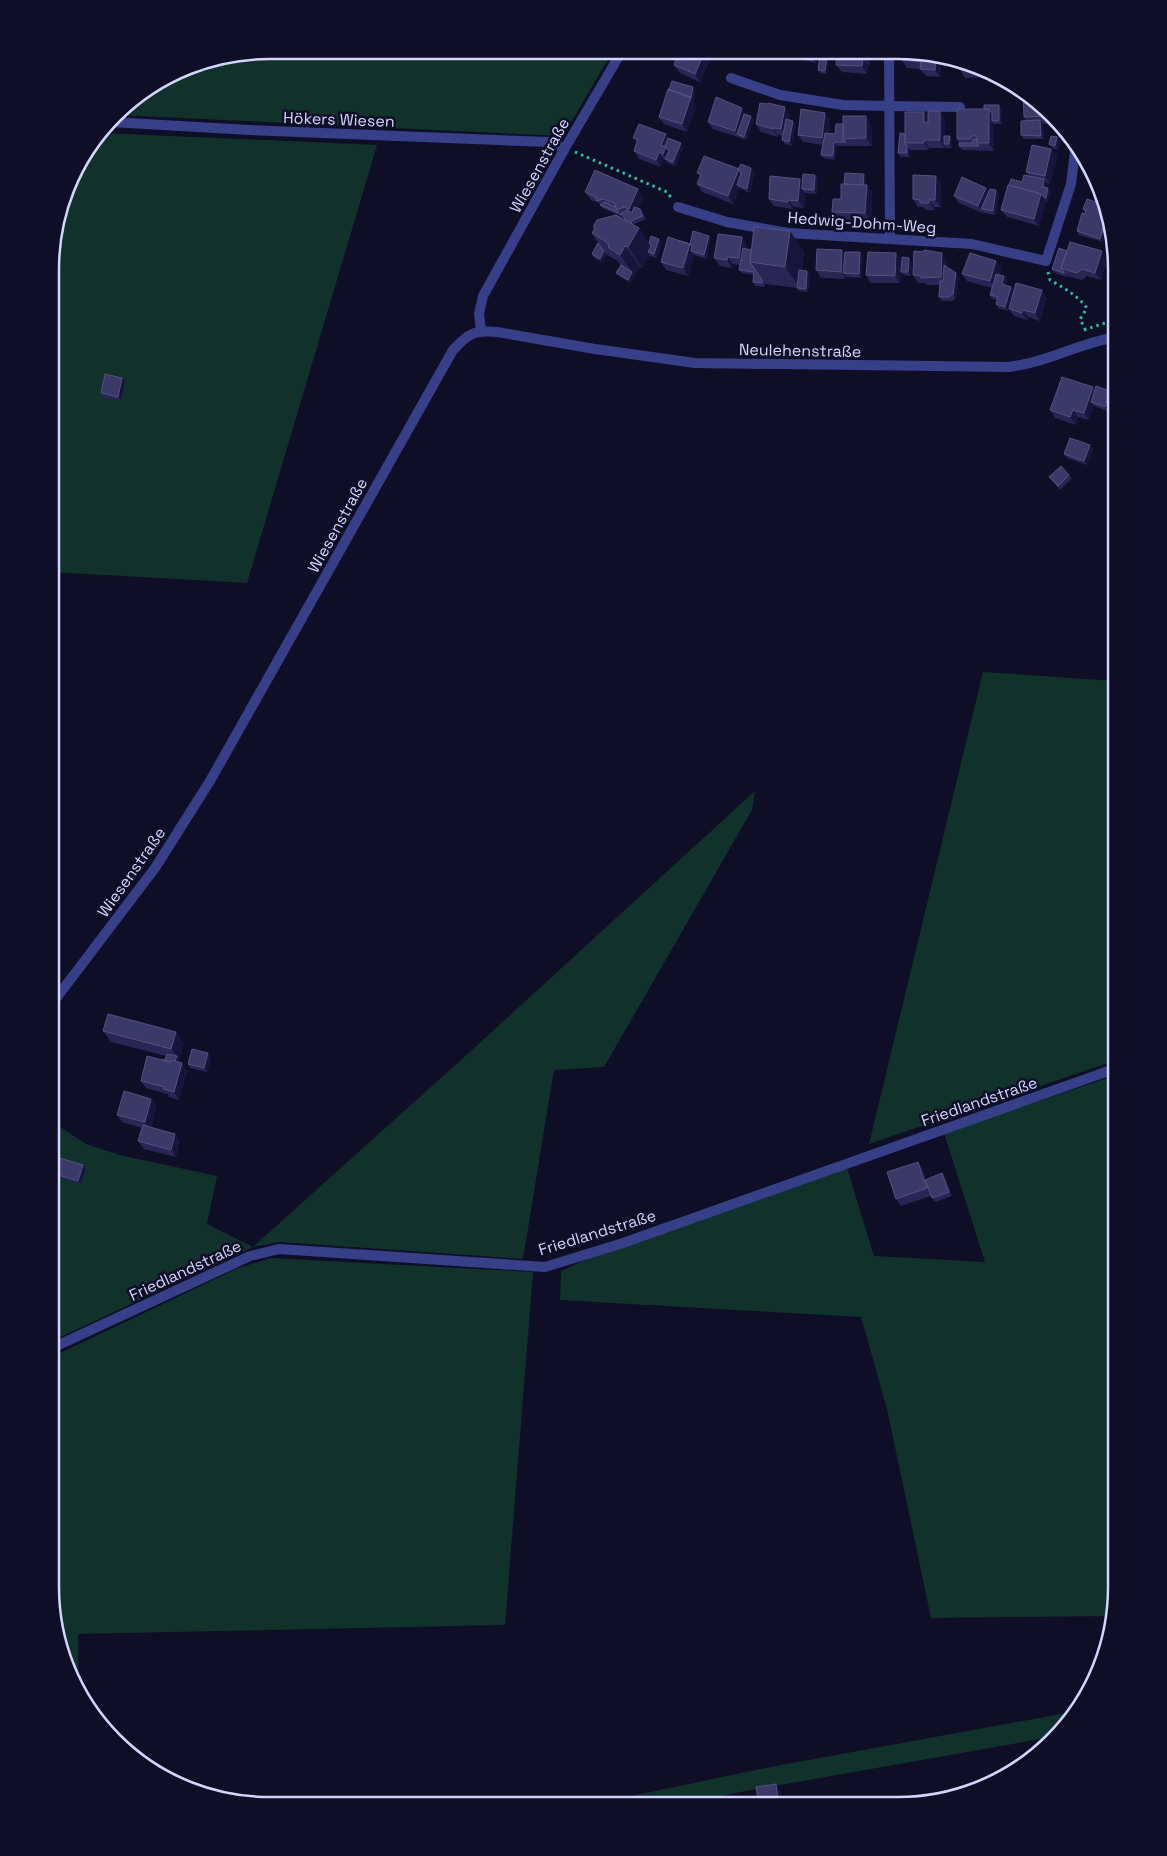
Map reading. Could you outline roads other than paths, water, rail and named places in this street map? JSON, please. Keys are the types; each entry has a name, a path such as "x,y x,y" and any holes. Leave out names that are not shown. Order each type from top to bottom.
{"street":[{"name":"Wiesenstraße","path":"59,994 155,868 210,781 453,350 465,337 481,330 480,314 483,296 565,148 617,59"},
{"path":"890,59 890,238"},
{"path":"731,78 780,95 843,105 960,107"},
{"name":"Hökers Wiesen","path":"118,122 249,130 548,142 565,148"},
{"name":"Hedwig-Dohm-Weg","path":"678,207 727,222 788,233 972,244 1046,261 1071,184 1075,155"},
{"name":"Neulehenstraße","path":"481,330 695,363 1009,367 1043,360 1076,347 1108,338"},
{"name":"Friedlandstraße","path":"59,1345 250,1256 279,1250 545,1267 622,1243 1108,1071"}]}
